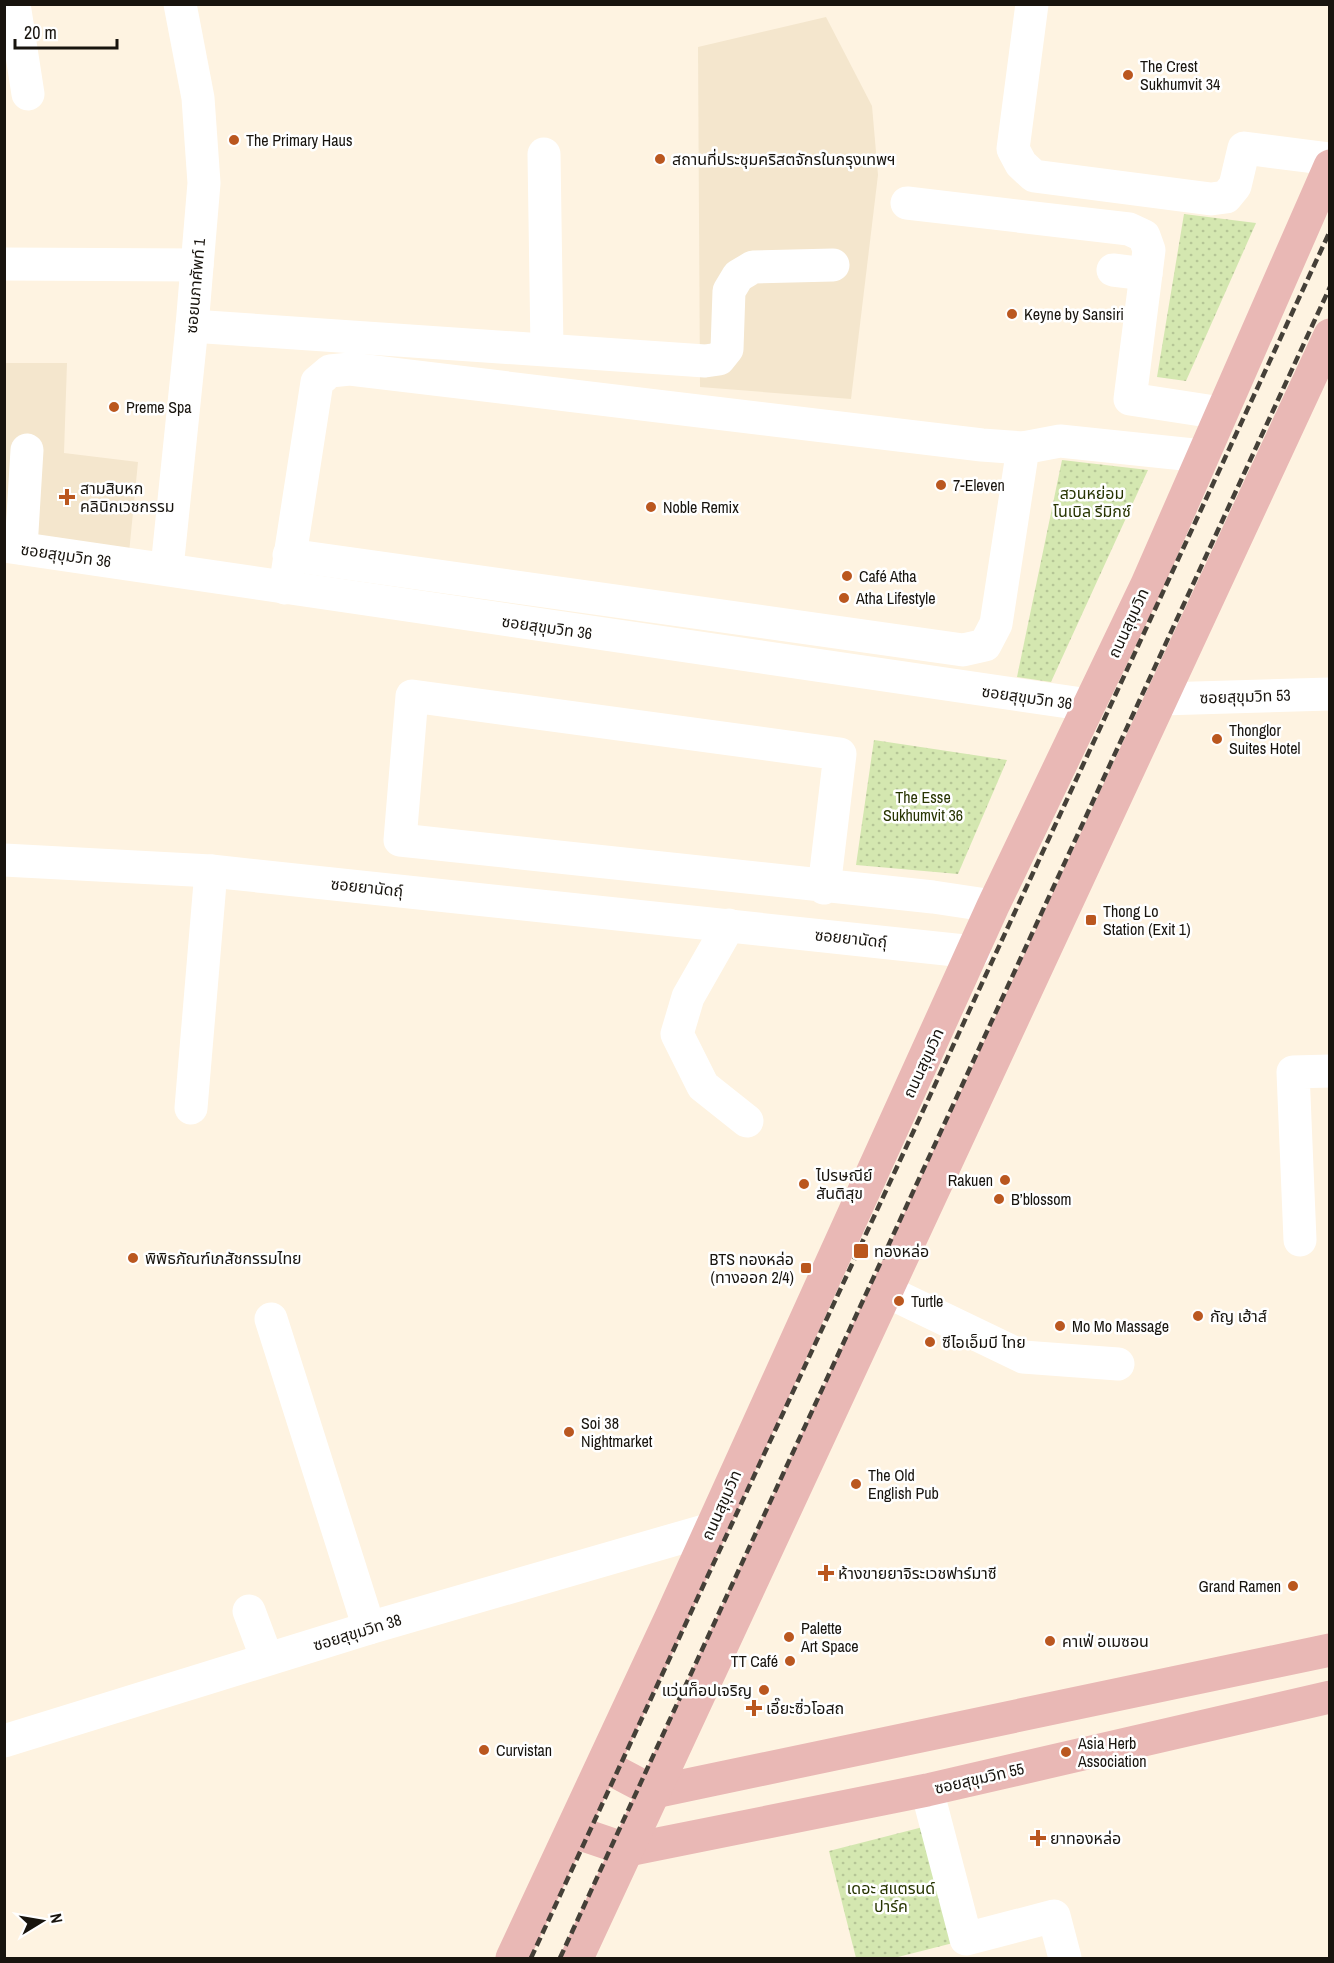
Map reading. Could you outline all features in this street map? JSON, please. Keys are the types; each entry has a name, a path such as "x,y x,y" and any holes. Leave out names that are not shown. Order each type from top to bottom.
{"main road":[{"name":"ถนนสุขุมวิท","path":"512,1959 711,1529 993,906 1089,705 1203,456 1329,166"},
{"path":"577,1959 1161,699 1326,349"},
{"path":"603,1764 654,1792 1329,1650"},
{"name":"ซอยสุขุมวิท 55","path":"628,1850 927,1790 1329,1697"},
{"path":"572,1831 628,1850"}],"street":[{"path":"14,4 28,94"},
{"name":"ซอยนภาศัพท์ 1","path":"167,568 192,327 209,96 180,4"},
{"path":"1032,4 1013,149 1021,164 1034,176 1211,199 1226,197 1234,186 1244,148 1329,159"},
{"path":"544,154 547,349"},
{"path":"907,203 1129,229 1144,236 1149,250 1130,399 1221,413"},
{"path":"4,264 197,265"},
{"path":"192,327 700,361 719,359 727,349 729,291 738,276 753,267 833,265"},
{"path":"1113,270 1146,274"},
{"path":"285,588 317,382 330,371 350,369 1023,448 1060,441 1203,456"},
{"path":"289,555 963,650 985,645 996,624 1023,448"},
{"path":"13,547 27,450"},
{"name":"ซอยสุขุมวิท 36","path":"13,547 1089,705"},
{"name":"ซอยสุขุมวิท 53","path":"1161,699 1329,694"},
{"path":"824,888 840,754 412,696 400,840 824,888 933,897 993,906"},
{"name":"ซอยยานัดถุ์","path":"4,860 211,871 974,952"},
{"path":"191,1108 211,871"},
{"path":"729,925 688,996 677,1034 703,1086 747,1121"},
{"path":"1300,1240 1293,1072 1329,1071"},
{"path":"886,1291 1023,1357 1118,1364"},
{"path":"271,1319 369,1628"},
{"name":"ซอยสุขุมวิท 38","path":"4,1742 369,1628 711,1529"},
{"path":"249,1611 267,1659"},
{"path":"927,1790 966,1939 1054,1916 1065,1959"}],"shaded area":[{"path":"826,17 872,106 878,175 851,399 700,387 698,47"},
{"path":"5,363 67,363 64,453 138,462 129,553 5,539"}],"green space":[{"path":"1184,214 1256,223 1186,381 1157,377"},
{"name":"สวนหย่อม โนเบิล รีมิกซ์","path":"1062,460 1148,470 1051,682 1017,677"},
{"name":"The Esse Sukhumvit 36","path":"874,740 1007,760 958,874 856,865"},
{"name":"เดอะ สแตรนด์ ปาร์ค","path":"923,1827 953,1943 894,1958 856,1958 829,1851"}],"railway":[{"path":"531,1958 1330,231"},
{"path":"560,1958 1330,287"}],"place":[{"name":"The Crest Sukhumvit 34","path":"1128,75"},
{"name":"The Primary Haus","path":"234,140"},
{"name":"สถานที่ประชุมคริสตจักรในกรุงเทพฯ","path":"660,159"},
{"name":"Keyne by Sansiri","path":"1012,314"},
{"name":"Preme Spa","path":"114,407"},
{"name":"7-Eleven","path":"941,485"},
{"name":"สามสิบหก คลินิกเวชกรรม","path":"67,497"},
{"name":"Noble Remix","path":"651,507"},
{"name":"Café Atha","path":"847,576"},
{"name":"Atha Lifestyle","path":"844,598"},
{"name":"Thonglor Suites Hotel","path":"1217,739"},
{"name":"Thong Lo Station (Exit 1)","path":"1091,920"},
{"name":"Rakuen","path":"1005,1180"},
{"name":"ไปรษณีย์ สันติสุข","path":"804,1184"},
{"name":"B’blossom","path":"999,1199"},
{"name":"ทองหล่อ","path":"861,1251"},
{"name":"พิพิธภัณฑ์เภสัชกรรมไทย","path":"133,1258"},
{"name":"BTS ทองหล่อ (ทางออก 2/4)","path":"806,1268"},
{"name":"Turtle","path":"899,1301"},
{"name":"กัญ เฮ้าส์","path":"1198,1316"},
{"name":"Mo Mo Massage","path":"1060,1326"},
{"name":"ซีไอเอ็มบี ไทย","path":"930,1342"},
{"name":"Soi 38 Nightmarket","path":"569,1432"},
{"name":"The Old English Pub","path":"856,1484"},
{"name":"ห้างขายยาจิระเวชฟาร์มาซี","path":"826,1573"},
{"name":"Grand Ramen","path":"1293,1586"},
{"name":"Palette Art Space","path":"789,1637"},
{"name":"คาเฟ่ อเมซอน","path":"1050,1641"},
{"name":"TT Café","path":"790,1661"},
{"name":"แว่นท็อปเจริญ","path":"764,1690"},
{"name":"เอี๊ยะซิ่วโอสถ","path":"754,1708"},
{"name":"Curvistan","path":"484,1750"},
{"name":"Asia Herb Association","path":"1066,1752"},
{"name":"ยาทองหล่อ","path":"1038,1838"}]}
